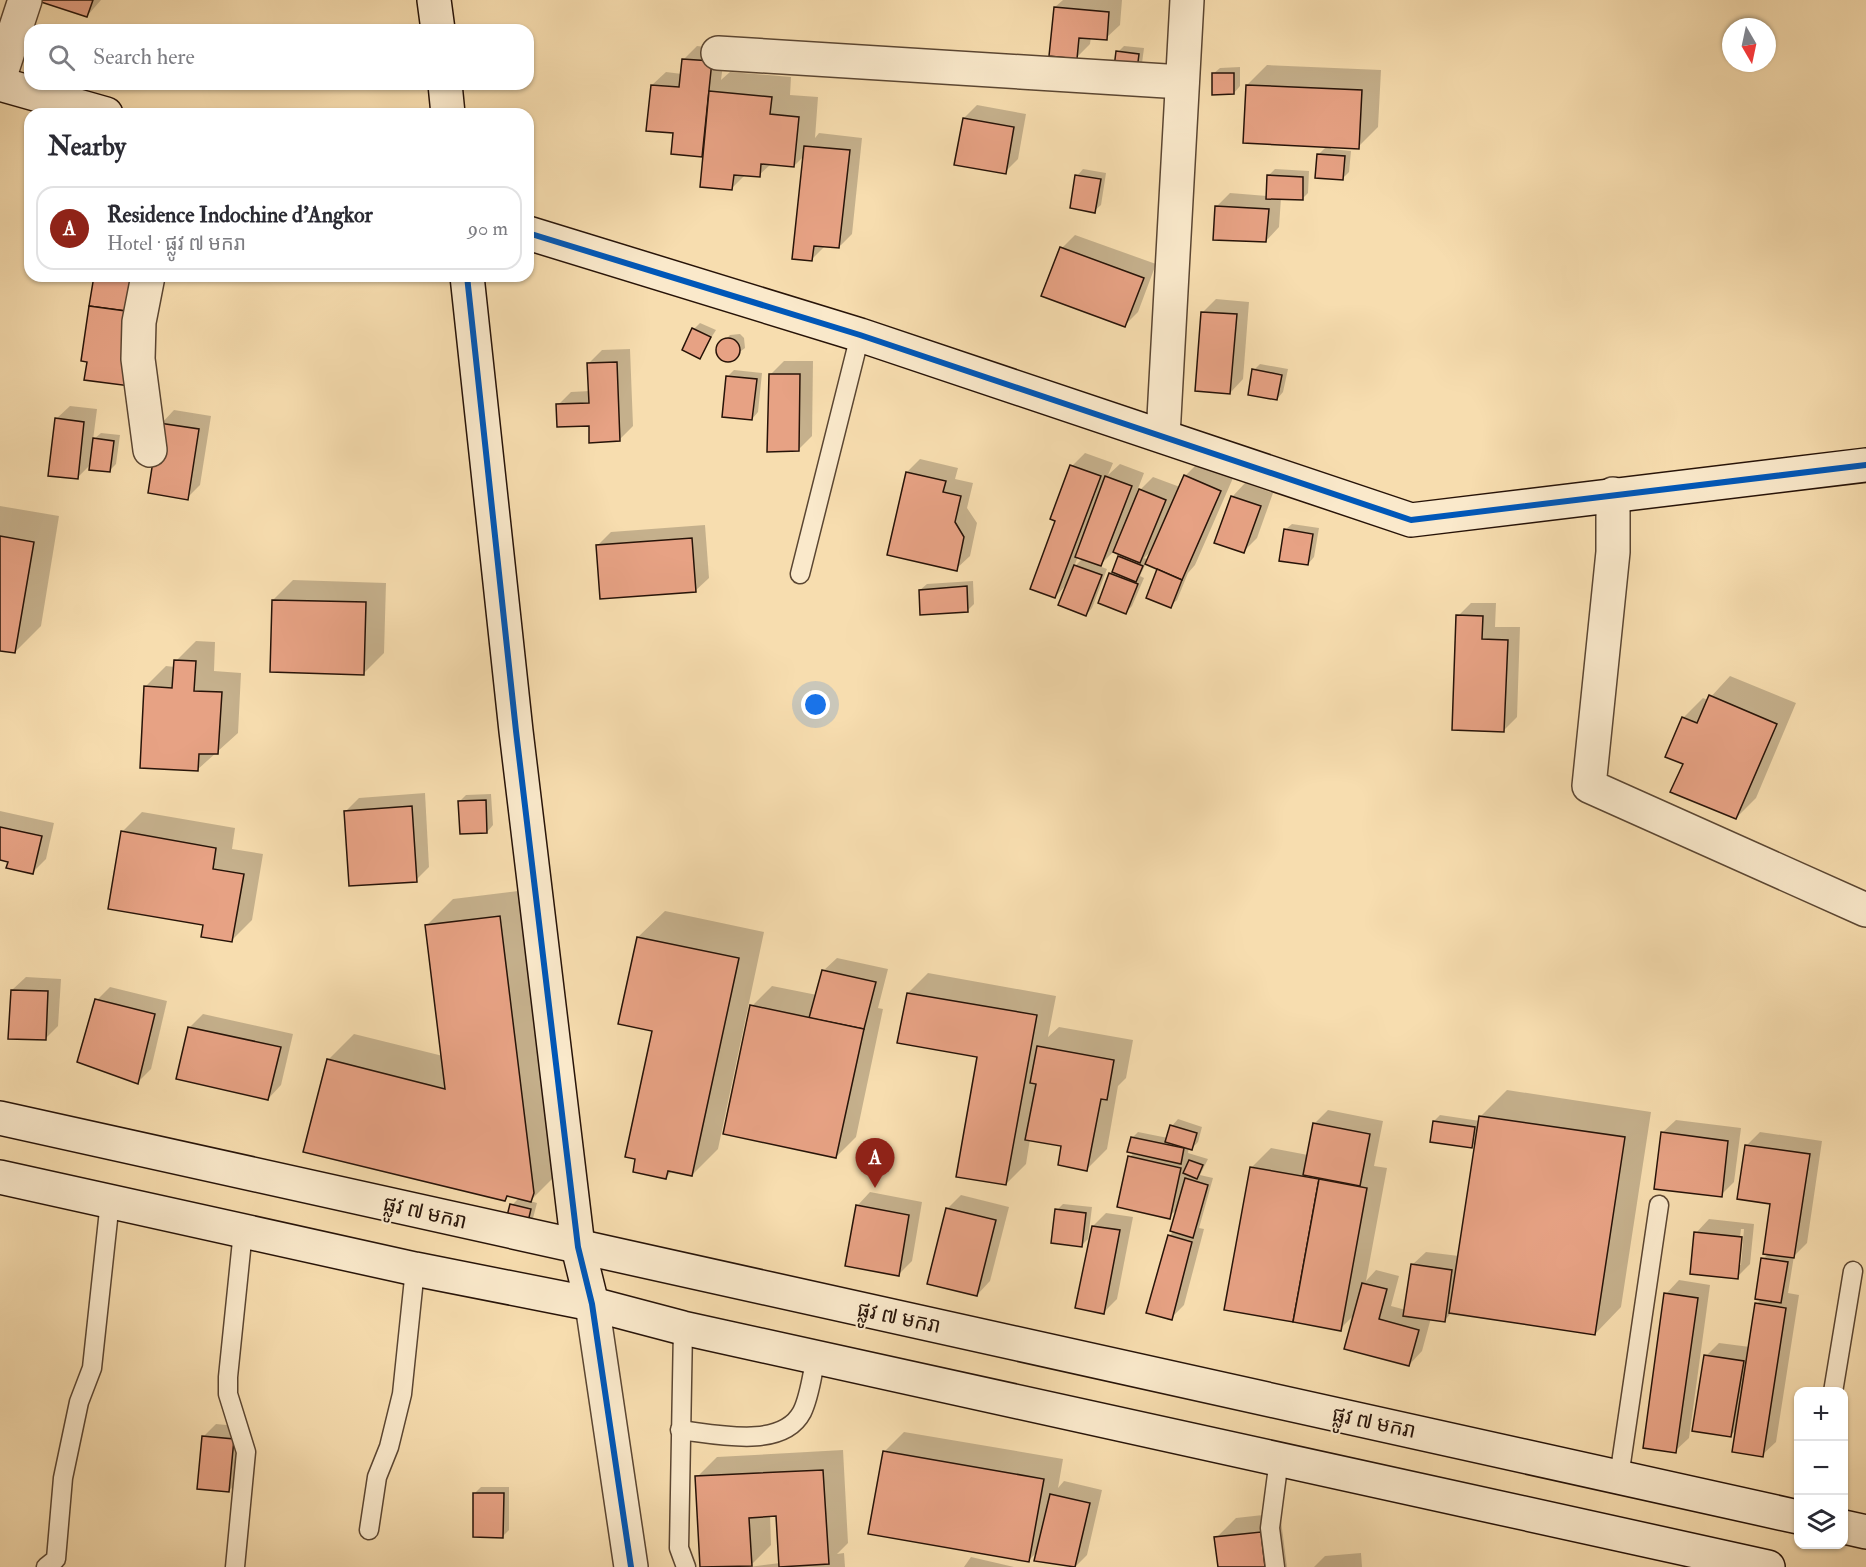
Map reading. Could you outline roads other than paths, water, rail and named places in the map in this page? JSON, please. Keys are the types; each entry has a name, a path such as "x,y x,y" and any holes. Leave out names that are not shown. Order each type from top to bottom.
{"street":[{"path":"0,76 25,0"},
{"path":"434,0 437,24"},
{"path":"1163,436 1187,0"},
{"path":"718,53 1182,82"},
{"path":"0,84 85,108"},
{"path":"446,90 447,108"},
{"path":"534,235 860,335 1163,436 1392,516 1411,520 1866,465"},
{"path":"147,282 139,322 138,359 150,450"},
{"path":"468,282 514,719 578,1247 592,1304 631,1567"},
{"path":"1613,494 1613,552 1589,786 1866,910"},
{"name":"ផ្លូវ ៧ មករា","path":"0,1118 1794,1516"},
{"path":"0,1177 415,1269 592,1304 683,1328 1768,1567"},
{"path":"1848,1528 1866,1532"}],"lane":[{"path":"800,574 860,335"},
{"path":"46,1567 56,1559 63,1478 79,1402 92,1368 110,1201"},
{"path":"1619,1477 1659,1205"},
{"path":"235,1567 246,1452 228,1394 228,1377 243,1231"},
{"path":"369,1530 377,1477 389,1447 402,1394 415,1269"},
{"path":"1834,1387 1853,1271"},
{"path":"683,1328 679,1548 686,1567"},
{"path":"680,1430 752,1437 784,1431 802,1412 816,1357"},
{"path":"1275,1567 1270,1528 1279,1459"}],"place":[{"name":"Residence Indochine d'Angkor","path":"875,1188"}]}
